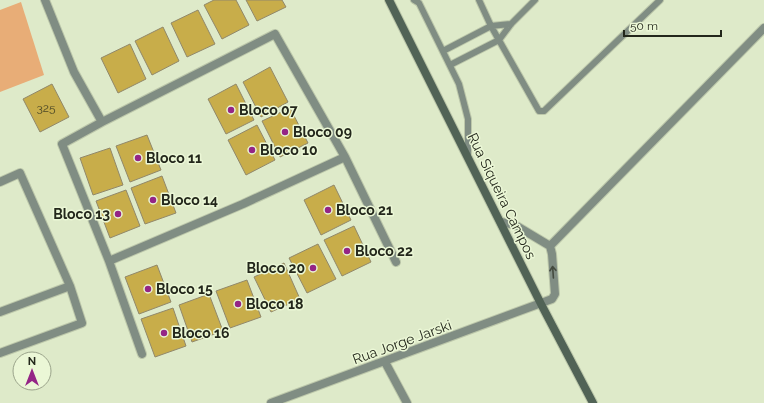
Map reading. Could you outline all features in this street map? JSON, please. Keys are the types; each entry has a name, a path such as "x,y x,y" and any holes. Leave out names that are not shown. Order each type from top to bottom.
{"main road":[{"name":"Rua Siqueira Campos","path":"389,0 541,304 593,403"}],"street":[{"path":"45,0 74,72 102,122"},
{"path":"550,246 764,28"},
{"path":"142,354 109,261 62,144 275,34 345,157 396,262"},
{"path":"109,261 243,204 345,157"},
{"path":"0,182 20,173 70,286 82,323 0,353"},
{"path":"501,222 515,225 550,246 555,294 552,299 541,304"},
{"path":"0,312 70,286"},
{"name":"Rua Jorge Jarski","path":"271,403 541,304"},
{"path":"385,362 407,403"}],"lane":[{"path":"414,0 419,4 459,84 468,119 468,157"},
{"path":"479,0 491,26 539,111 544,112 660,0"},
{"path":"450,65 499,40 511,24 535,0"},
{"path":"443,51 491,26 511,24"}],"shaded area":[{"path":"21,2 44,75 0,92 0,10"}],"building":[{"path":"214,0 236,0 249,25 222,39 204,5"},
{"path":"246,0 282,0 286,7 257,21"},
{"path":"198,10 215,44 187,57 171,23"},
{"path":"163,27 179,61 152,75 135,41"},
{"path":"130,44 146,79 118,93 101,58"},
{"path":"270,67 288,102 261,117 243,82"},
{"path":"52,84 69,117 40,132 23,99"},
{"name":"Bloco 07","path":"236,84 254,120 226,134 208,99"},
{"name":"Bloco 09","path":"290,108 308,143 280,157 262,121"},
{"name":"Bloco 10","path":"257,125 275,160 246,175 228,140"},
{"name":"Bloco 11","path":"147,135 161,170 130,182 116,146"},
{"path":"110,148 123,185 93,195 80,158"},
{"name":"Bloco 14","path":"162,176 176,213 145,224 131,188"},
{"name":"Bloco 21","path":"334,185 351,220 321,235 304,200"},
{"name":"Bloco 13","path":"126,190 140,226 110,238 96,201"},
{"name":"Bloco 22","path":"354,226 371,262 342,276 324,240"},
{"name":"Bloco 20","path":"318,244 336,279 307,293 289,258"},
{"path":"284,263 300,299 271,312 254,277"},
{"name":"Bloco 15","path":"157,265 171,302 139,314 125,277"},
{"name":"Bloco 18","path":"247,280 261,317 230,328 216,291"},
{"path":"209,294 223,331 192,342 179,305"},
{"name":"Bloco 16","path":"173,308 186,346 155,357 141,319"}],"place":[{"name":"Bloco 07","path":"231,110"},
{"name":"Bloco 09","path":"285,132"},
{"name":"Bloco 10","path":"252,150"},
{"name":"Bloco 11","path":"138,158"},
{"name":"Bloco 14","path":"153,200"},
{"name":"Bloco 21","path":"328,210"},
{"name":"Bloco 13","path":"118,214"},
{"name":"Bloco 22","path":"347,251"},
{"name":"Bloco 20","path":"313,268"},
{"name":"Bloco 15","path":"148,289"},
{"name":"Bloco 18","path":"238,304"},
{"name":"Bloco 16","path":"164,333"}]}
